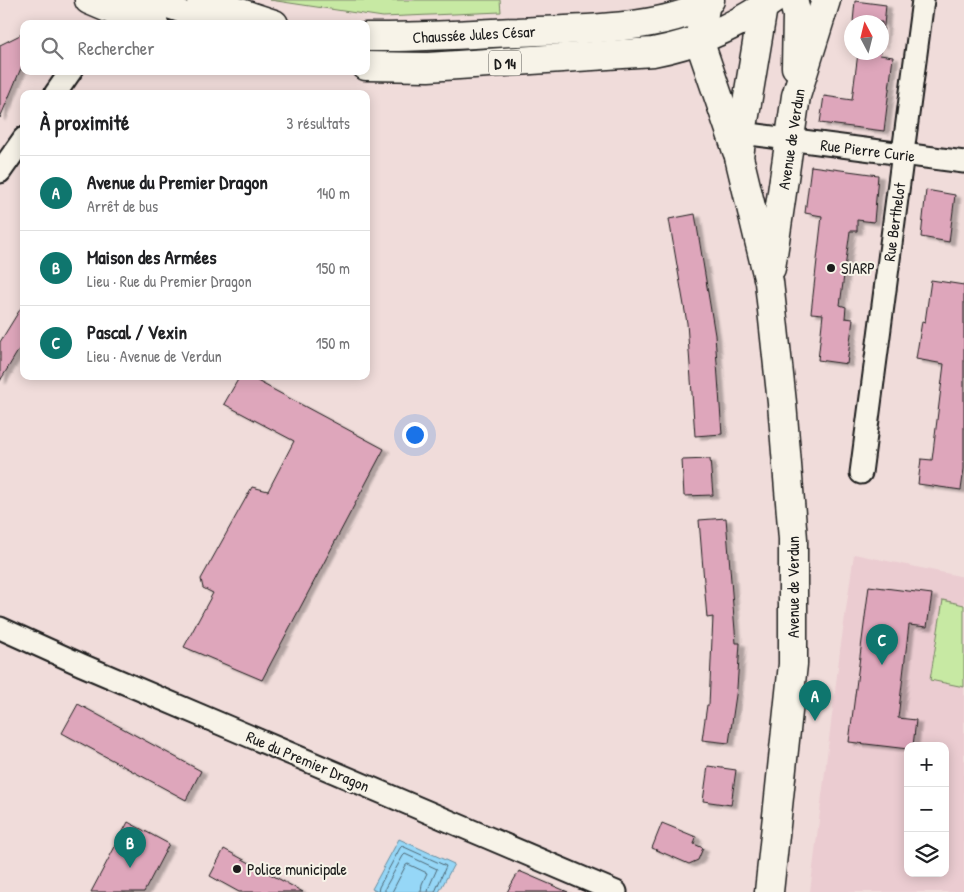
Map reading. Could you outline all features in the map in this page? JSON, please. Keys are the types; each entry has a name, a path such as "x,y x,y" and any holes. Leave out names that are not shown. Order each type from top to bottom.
{"main road":[{"path":"89,0 114,12 141,20"},
{"path":"201,0 262,20"},
{"path":"793,0 797,15 796,96"},
{"name":"Avenue de Verdun","path":"769,282 796,96 826,0"},
{"path":"707,1 699,40 741,145"},
{"name":"Chaussée Jules César","path":"370,37 404,38 649,23 691,12 707,1"},
{"name":"Avenue de Verdun","path":"768,2 757,41 741,145 769,282 782,403 793,548 792,664 769,892"},
{"name":"D 14","path":"699,40 719,32 768,2"},
{"name":"Chaussée Jules César","path":"370,66 428,67 643,53 675,48 699,40"}],"street":[{"name":"Rue Berthelot","path":"861,473 923,0"},
{"path":"114,12 145,4 163,6 207,20"},
{"path":"370,43 404,38"},
{"path":"58,90 68,75"},
{"name":"Rue Pierre Curie","path":"741,145 790,140 964,162"},
{"path":"0,172 20,144"},
{"name":"Rue du Premier Dragon","path":"0,628 91,669 616,892"}],"shaded area":[{"path":"854,554 964,577 964,892 810,892"}],"green space":[{"path":"270,0 500,0 501,12 383,17"},
{"path":"943,600 964,605 964,687 930,680"}],"water":[{"path":"399,839 454,864 439,892 378,892 372,889"}],"building":[{"path":"855,1 886,5 885,15 854,15"},
{"path":"20,35 20,70 0,118 0,45"},
{"path":"889,56 893,57 884,131 820,123 824,96 852,100 857,60 889,60"},
{"name":"SIARP","path":"811,166 878,175 874,222 857,220 857,231 850,231 840,305 846,307 845,318 853,319 847,364 818,360 823,314 811,313 822,216 805,213"},
{"path":"926,190 955,195 949,242 921,237"},
{"path":"695,214 715,335 722,434 695,436 687,323 669,219"},
{"path":"931,280 964,285 964,469 961,490 918,484 921,459 932,460 944,364 916,359 922,321 925,322"},
{"path":"20,310 20,348 0,381 0,342"},
{"path":"238,380 255,380 384,449 262,680 184,647 213,593 203,588 201,579 252,487 268,491 294,441 224,404"},
{"path":"710,459 713,495 684,496 682,460"},
{"path":"726,518 736,643 740,643 737,688 729,743 702,740 707,705 709,705 713,617 707,618 699,520"},
{"path":"869,586 932,594 927,627 909,625 898,718 916,720 913,742 904,742 904,749 849,742"},
{"path":"78,704 201,771 186,800 62,733"},
{"path":"708,766 736,770 731,805 703,801"},
{"path":"128,822 169,844 144,892 91,892"},
{"path":"662,823 696,837 694,844 703,848 698,860 689,864 652,848"},
{"name":"Police municipale","path":"224,849 303,892 239,892 210,876"},
{"path":"519,871 568,892 507,892"}],"place":[{"name":"SIARP","path":"831,268"},
{"name":"Pascal / Vexin","path":"882,665"},
{"name":"Avenue du Premier Dragon","path":"815,721"},
{"name":"Maison des Armées","path":"130,868"},
{"name":"Police municipale","path":"237,869"}]}
